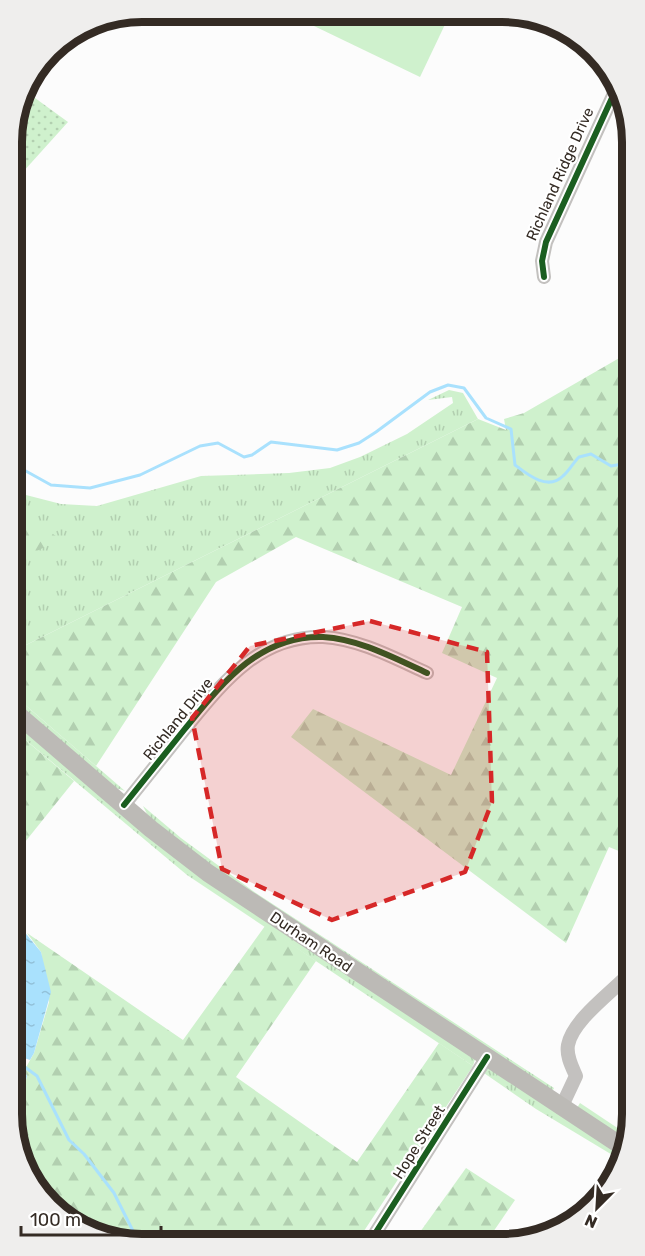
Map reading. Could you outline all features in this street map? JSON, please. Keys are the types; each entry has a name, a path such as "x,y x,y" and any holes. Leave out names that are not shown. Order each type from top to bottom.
{"main road":[{"name":"Durham Road","path":"22,718 208,873 561,1108 618,1143"}],"street":[{"name":"Richland Ridge Drive","path":"544,276 542,261 546,242 613,96"},
{"name":"Richland Drive","path":"124,805 231,674 269,648 298,639 323,637 368,647 427,673"},
{"path":"561,1108 576,1076 568,1053 573,1032 622,981"},
{"name":"Hope Street","path":"374,1234 487,1057"}],"highlighted area":[{"path":"370,621 487,652 492,802 465,872 332,920 222,869 192,718 250,646"}],"green space":[{"path":"306,22 446,22 420,77"},
{"path":"32,96 68,122 22,173 22,142 27,111"},
{"path":"622,356 622,852 609,847 566,943 291,737 313,709 451,775 497,678 442,653 462,607 296,537 216,582 96,766 22,702 22,647 478,419 506,430 504,419 524,413"},
{"path":"449,390 463,393 478,419 22,647 22,495 61,504 97,506 201,476 289,473 330,468 360,457 407,434 453,403 452,397 428,400"},
{"path":"26,522 46,529 60,539 22,559 22,523"},
{"path":"22,702 125,791 110,786 22,712"},
{"path":"22,725 475,1059 473,1066 187,875 22,737"},
{"path":"22,737 74,781 22,846"},
{"path":"143,806 181,838 253,891 554,1088 552,1092 179,845 147,814"},
{"path":"265,926 316,961 236,1077 357,1162 439,1043 473,1066 362,1234 142,1234 111,1229 89,1221 63,1204 52,1193 35,1167 27,1145 22,1114 22,1094 27,1076 24,1071 34,1053 49,1002 41,952 27,933 183,1040"},
{"path":"488,1068 617,1149 614,1156 536,1109 481,1071"},
{"path":"580,1103 621,1130 620,1138 577,1108"},
{"path":"466,1168 515,1200 492,1234 419,1234"}],"water":[{"path":"22,929 41,952 51,992 30,1060 22,1057"},
{"path":"22,1070 27,1076 22,1094"}],"waterway":[{"path":"22,469 51,485 90,488 140,475 200,446 218,443 244,457 252,455 271,442 337,450 359,443 430,392 448,385 464,388 486,418 511,429 515,465 538,480 545,482 557,480 579,457 591,454 611,466 622,464"},
{"path":"22,1065 37,1076 69,1140 84,1154 114,1193 134,1233"}],"cycle path":[{"path":"544,277 542,261 546,242 613,96"},
{"path":"124,805 227,680 260,654 279,644 323,637 350,641 427,673"},
{"path":"375,1234 487,1057"}]}
